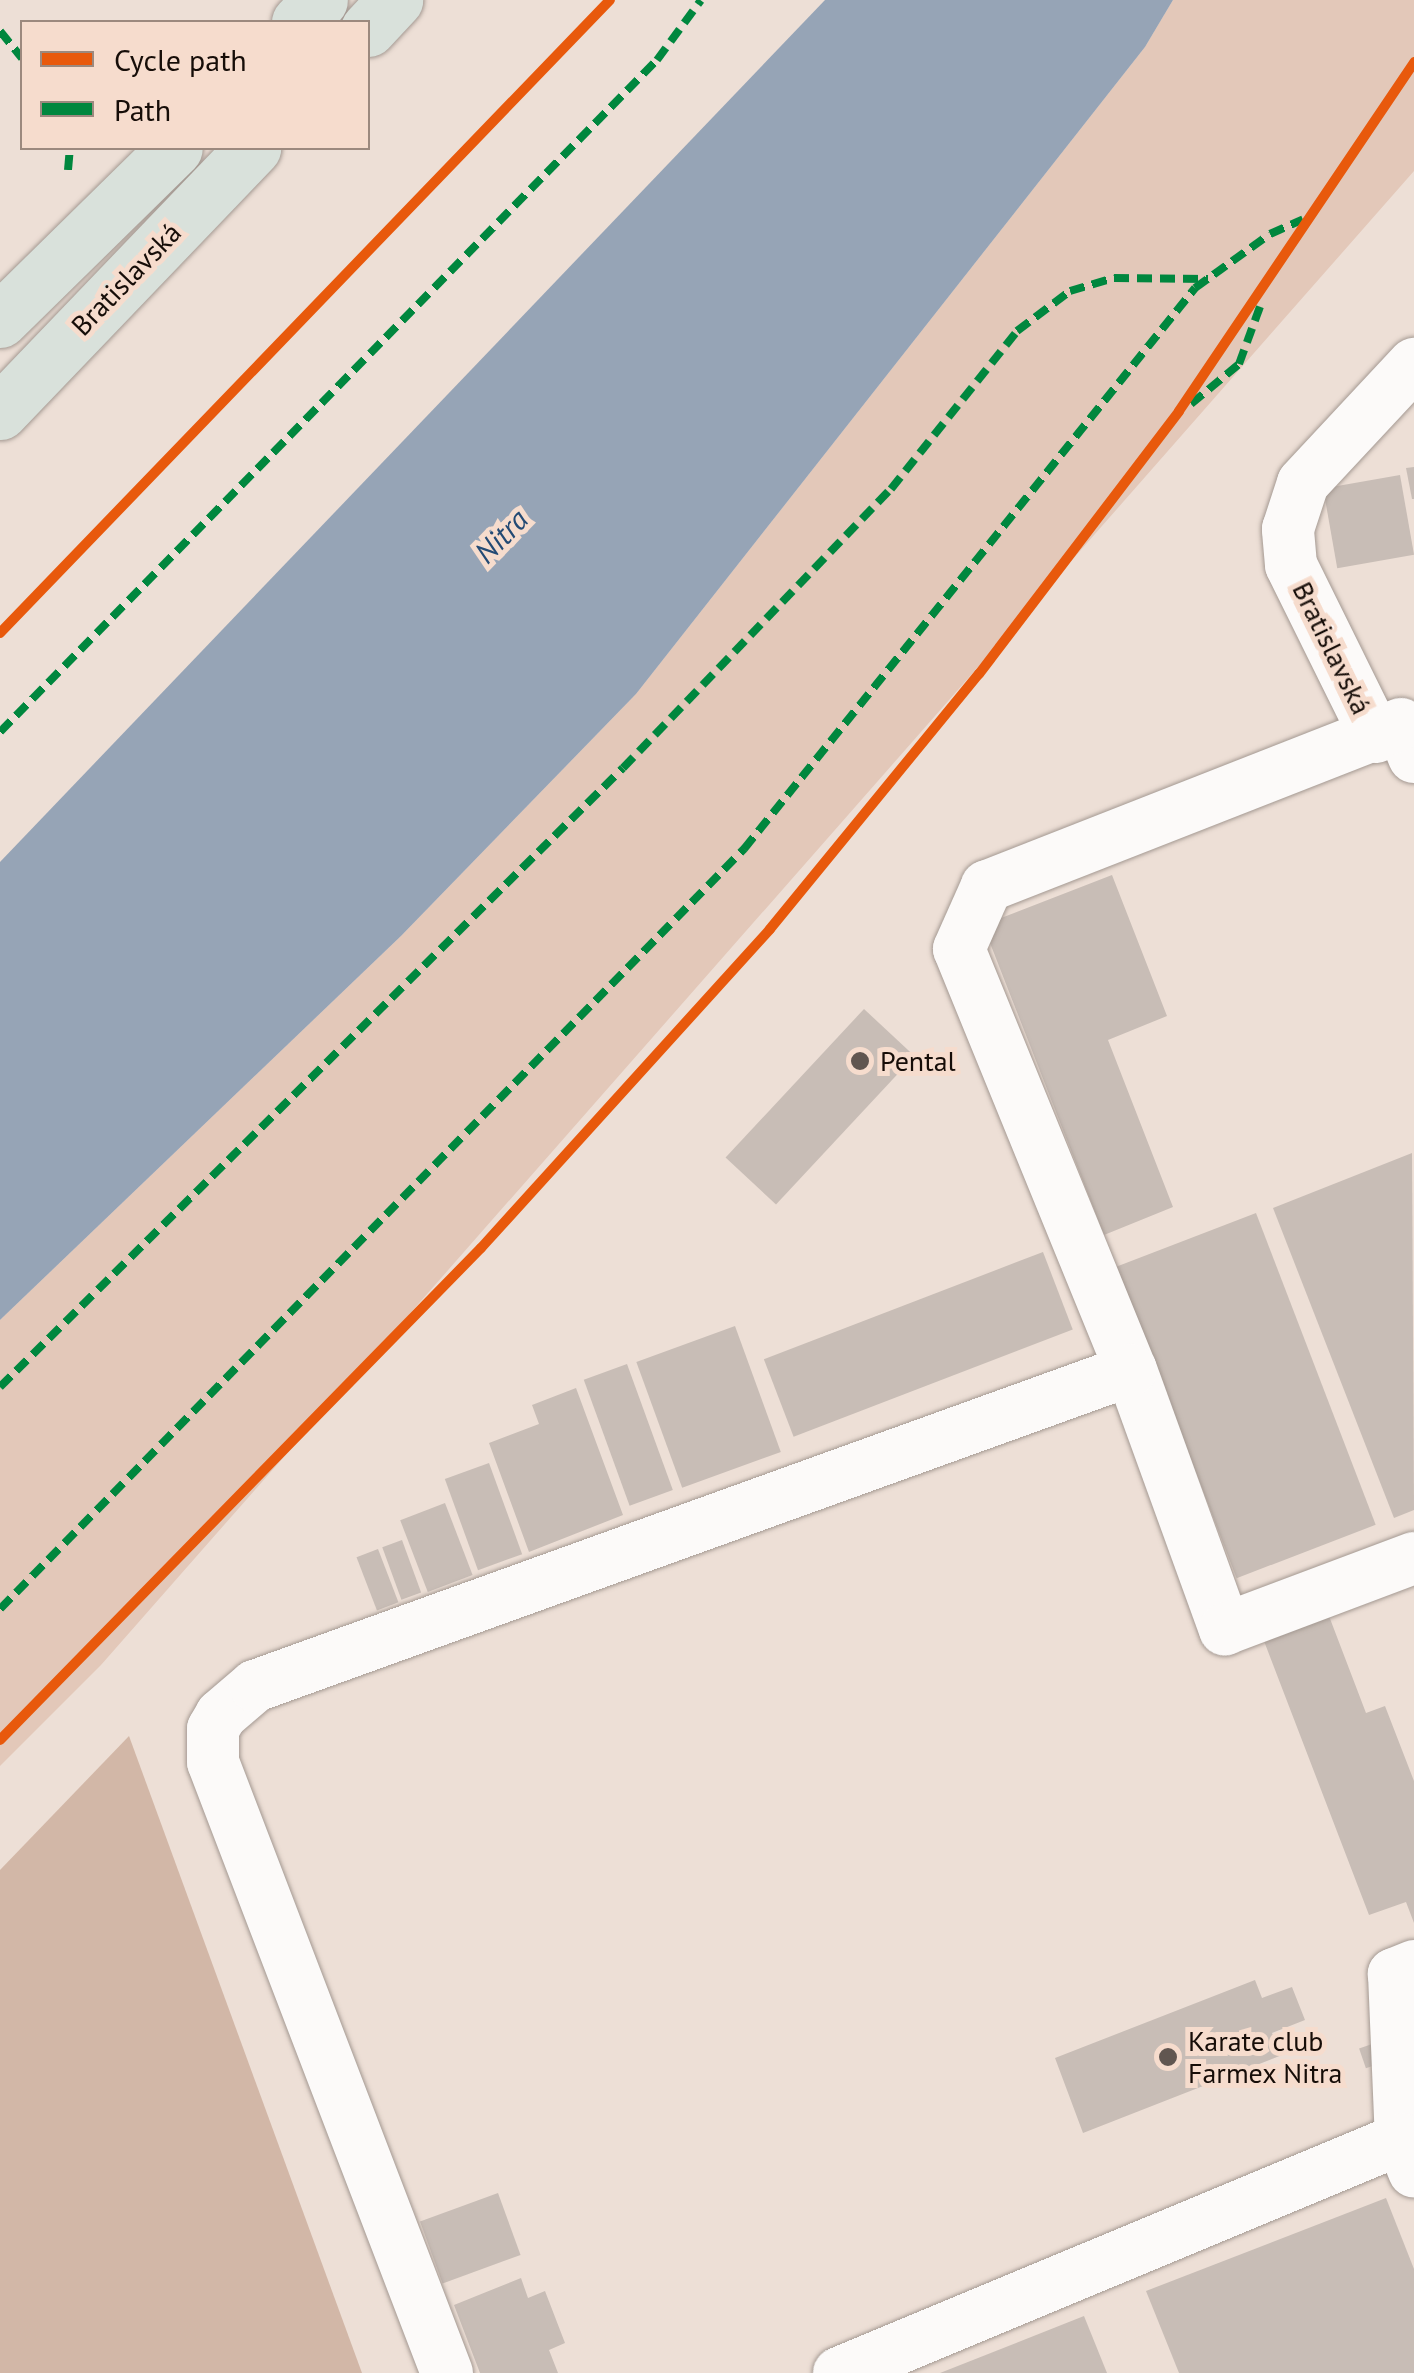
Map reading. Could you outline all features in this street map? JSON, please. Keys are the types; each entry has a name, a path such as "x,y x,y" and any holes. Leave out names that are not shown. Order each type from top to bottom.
{"main road":[{"path":"301,20 320,0"},
{"path":"370,27 395,0"},
{"name":"Bratislavská","path":"0,320 174,150"},
{"name":"Bratislavská","path":"0,412 251,150"}],"lane":[{"name":"Bratislavská","path":"1395,747 1291,564 1288,528 1304,483 1414,364"},
{"path":"1395,747 988,886 958,949 1131,1370 1225,1630 1414,1558"},
{"path":"447,2373 213,1762 213,1729 221,1715 256,1686 1131,1370"},
{"path":"839,2373 1408,2155 1394,1974 1414,1966"}],"shaded area":[{"path":"1173,0 1414,0 1414,171 101,1665 0,1766 0,1320 401,936 636,694 1145,47"},
{"path":"129,1736 362,2373 0,2373 0,1870"}],"water":[{"name":"Nitra","path":"825,0 1173,0 1145,47 636,694 401,936 0,1320 0,862"}],"building":[{"path":"1414,467 1414,499 1412,499 1406,468"},
{"path":"1400,475 1414,555 1337,568 1323,489"},
{"path":"1112,875 1167,1016 1108,1040 1173,1207 1104,1235 983,925"},
{"path":"864,1009 914,1056 776,1205 726,1157"},
{"path":"1412,1153 1414,1510 1394,1518 1273,1208"},
{"path":"1256,1213 1376,1525 1237,1578 1117,1266"},
{"path":"1043,1252 1073,1329 794,1437 764,1359"},
{"path":"735,1326 781,1452 682,1488 636,1362"},
{"path":"627,1364 673,1490 630,1506 584,1380"},
{"path":"576,1388 623,1515 529,1552 489,1443 539,1424 532,1405"},
{"path":"489,1463 522,1554 478,1570 445,1479"},
{"path":"445,1503 473,1575 428,1592 400,1520"},
{"path":"402,1540 421,1593 401,1600 382,1547"},
{"path":"378,1549 398,1602 377,1610 357,1557"},
{"path":"1329,1616 1366,1713 1385,1706 1414,1781 1414,1923 1406,1902 1369,1915 1264,1641"},
{"name":"Karate club Farmex Nitra","path":"1255,1980 1262,1998 1292,1987 1305,2020 1272,2033 1282,2055 1083,2133 1055,2058"},
{"path":"1378,2042 1385,2062 1366,2068 1359,2049"},
{"path":"498,2193 521,2255 443,2283 420,2221"},
{"path":"1386,2198 1414,2269 1414,2373 1179,2373 1146,2291"},
{"path":"521,2278 528,2298 545,2291 565,2343 549,2350 558,2373 480,2373 454,2305"},
{"path":"1084,2316 1107,2373 940,2373"}],"marked path":[{"path":"0,732 657,60 701,0"},
{"path":"0,31 20,56"},
{"path":"68,170 70,150"},
{"path":"0,1609 744,849 1195,288 1270,234 1303,219"},
{"path":"0,1387 623,768 891,489 1017,331 1070,291 1114,278 1208,279"},
{"path":"1191,404 1239,364 1262,301"}],"cycle path":[{"path":"0,633 610,0"},
{"path":"0,1740 481,1248 770,929 979,674 1179,411 1414,62"}],"place":[{"name":"Pental","path":"860,1061"},
{"name":"Karate club Farmex Nitra","path":"1168,2057"}]}
